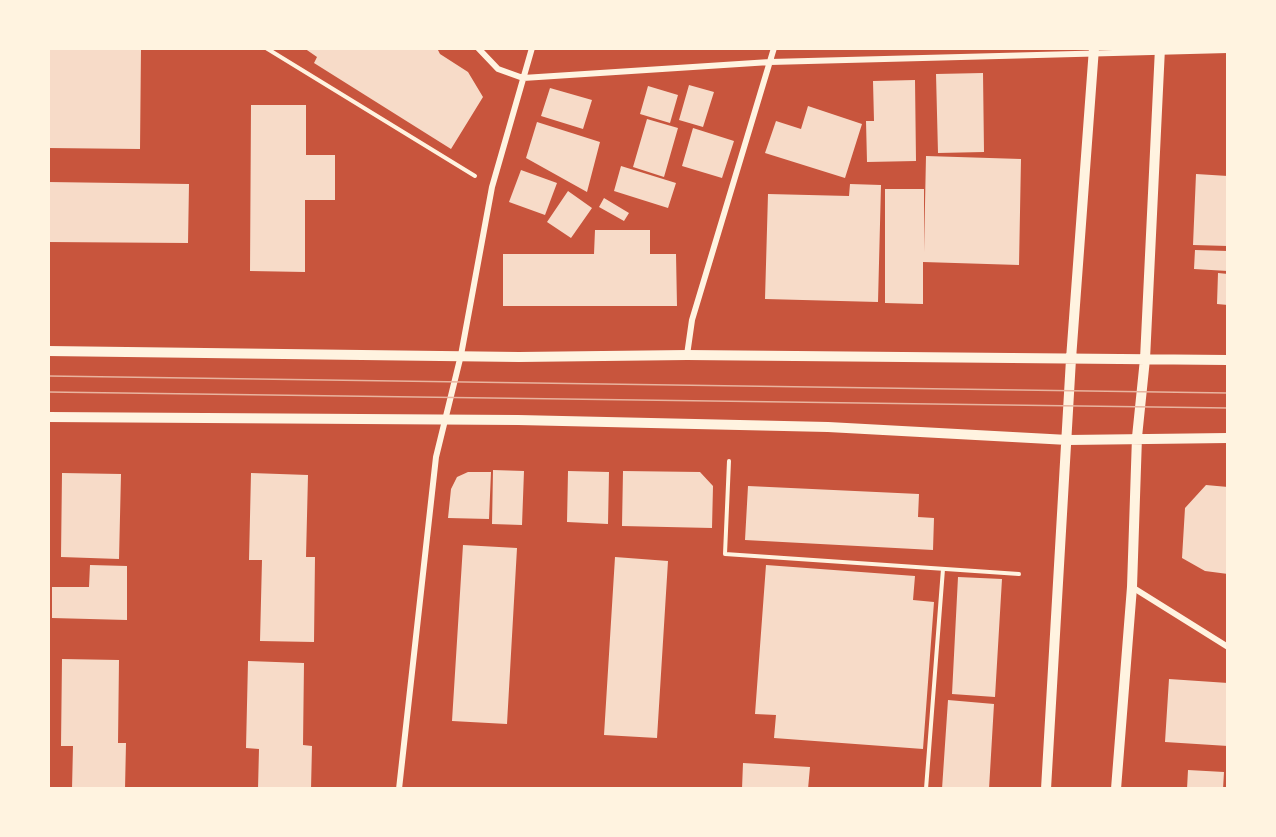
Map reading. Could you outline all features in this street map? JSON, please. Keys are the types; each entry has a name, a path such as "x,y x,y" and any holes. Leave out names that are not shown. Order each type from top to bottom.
{"street":[{"path":"478,48 498,69 523,78 770,62 1094,50 1228,50"},
{"path":"399,789 436,457 461,355 492,187 532,48"},
{"path":"687,355 692,320 774,48"},
{"path":"1046,789 1071,359 1094,50"},
{"path":"1116,789 1132,587 1137,437 1144,359 1159,50"},
{"path":"48,351 1228,360"},
{"path":"48,417 446,419 828,427 1068,440 1137,437 1228,438"},
{"path":"1132,587 1228,647"}],"path":[{"path":"266,48 492,187"},
{"path":"729,461 725,554 1020,574"},
{"path":"927,789 943,569"}],"building":[{"path":"48,48 141,48 140,149 48,148"},
{"path":"304,48 437,48 440,54 468,72 483,97 451,149 314,63 317,57"},
{"path":"983,73 984,152 938,153 936,74"},
{"path":"915,80 916,161 867,162 866,121 874,121 873,81"},
{"path":"689,85 714,92 703,127 679,120"},
{"path":"648,86 678,95 670,123 640,114"},
{"path":"550,88 592,100 583,129 541,116"},
{"path":"251,105 306,105 306,155 335,155 335,200 305,200 305,272 250,271"},
{"path":"808,106 862,124 845,178 765,153 776,121 801,129"},
{"path":"647,119 678,128 664,177 633,167"},
{"path":"537,122 600,142 587,192 526,158"},
{"path":"693,128 734,141 722,178 682,166"},
{"path":"926,156 1021,159 1019,265 923,262 923,304 885,303 885,189 924,189 924,252"},
{"path":"621,166 676,183 668,208 614,191"},
{"path":"521,170 557,183 545,215 509,202"},
{"path":"1196,174 1228,176 1228,246 1193,245"},
{"path":"48,182 189,184 188,243 48,242"},
{"path":"850,184 881,185 878,302 765,299 768,194 849,196"},
{"path":"568,191 592,208 571,238 547,222"},
{"path":"604,198 629,213 624,221 599,207"},
{"path":"595,230 650,230 650,254 676,254 677,306 503,306 503,254 594,254"},
{"path":"1195,250 1228,251 1228,271 1194,269"},
{"path":"1218,273 1228,274 1228,305 1217,304"},
{"path":"493,470 524,471 522,525 492,524"},
{"path":"568,471 609,472 608,524 567,522"},
{"path":"623,471 700,472 713,486 712,528 622,526"},
{"path":"468,472 491,472 489,519 448,518 451,489 457,477"},
{"path":"62,473 121,474 119,559 61,557"},
{"path":"251,473 308,475 306,557 315,557 314,642 260,641 262,560 249,560"},
{"path":"1206,485 1228,487 1228,574 1205,571 1182,558 1185,508"},
{"path":"748,486 919,494 918,517 934,518 933,550 745,540"},
{"path":"463,545 517,548 507,724 452,721"},
{"path":"615,557 668,561 657,738 604,735"},
{"path":"90,565 127,566 127,620 52,618 52,587 89,587"},
{"path":"766,565 915,576 913,600 934,602 923,749 774,738 776,715 755,714"},
{"path":"958,577 1002,579 995,697 952,694"},
{"path":"62,659 119,660 118,743 126,743 125,789 72,789 73,746 61,746"},
{"path":"248,661 304,663 303,745 312,746 311,789 258,789 259,749 246,748"},
{"path":"1169,679 1228,683 1228,746 1165,742"},
{"path":"948,700 994,704 989,789 942,789"},
{"path":"743,763 810,767 808,789 742,789"},
{"path":"1188,770 1224,772 1223,789 1187,789"}],"tram line":[{"path":"48,376 1228,393"},
{"path":"48,392 1228,408"}]}
